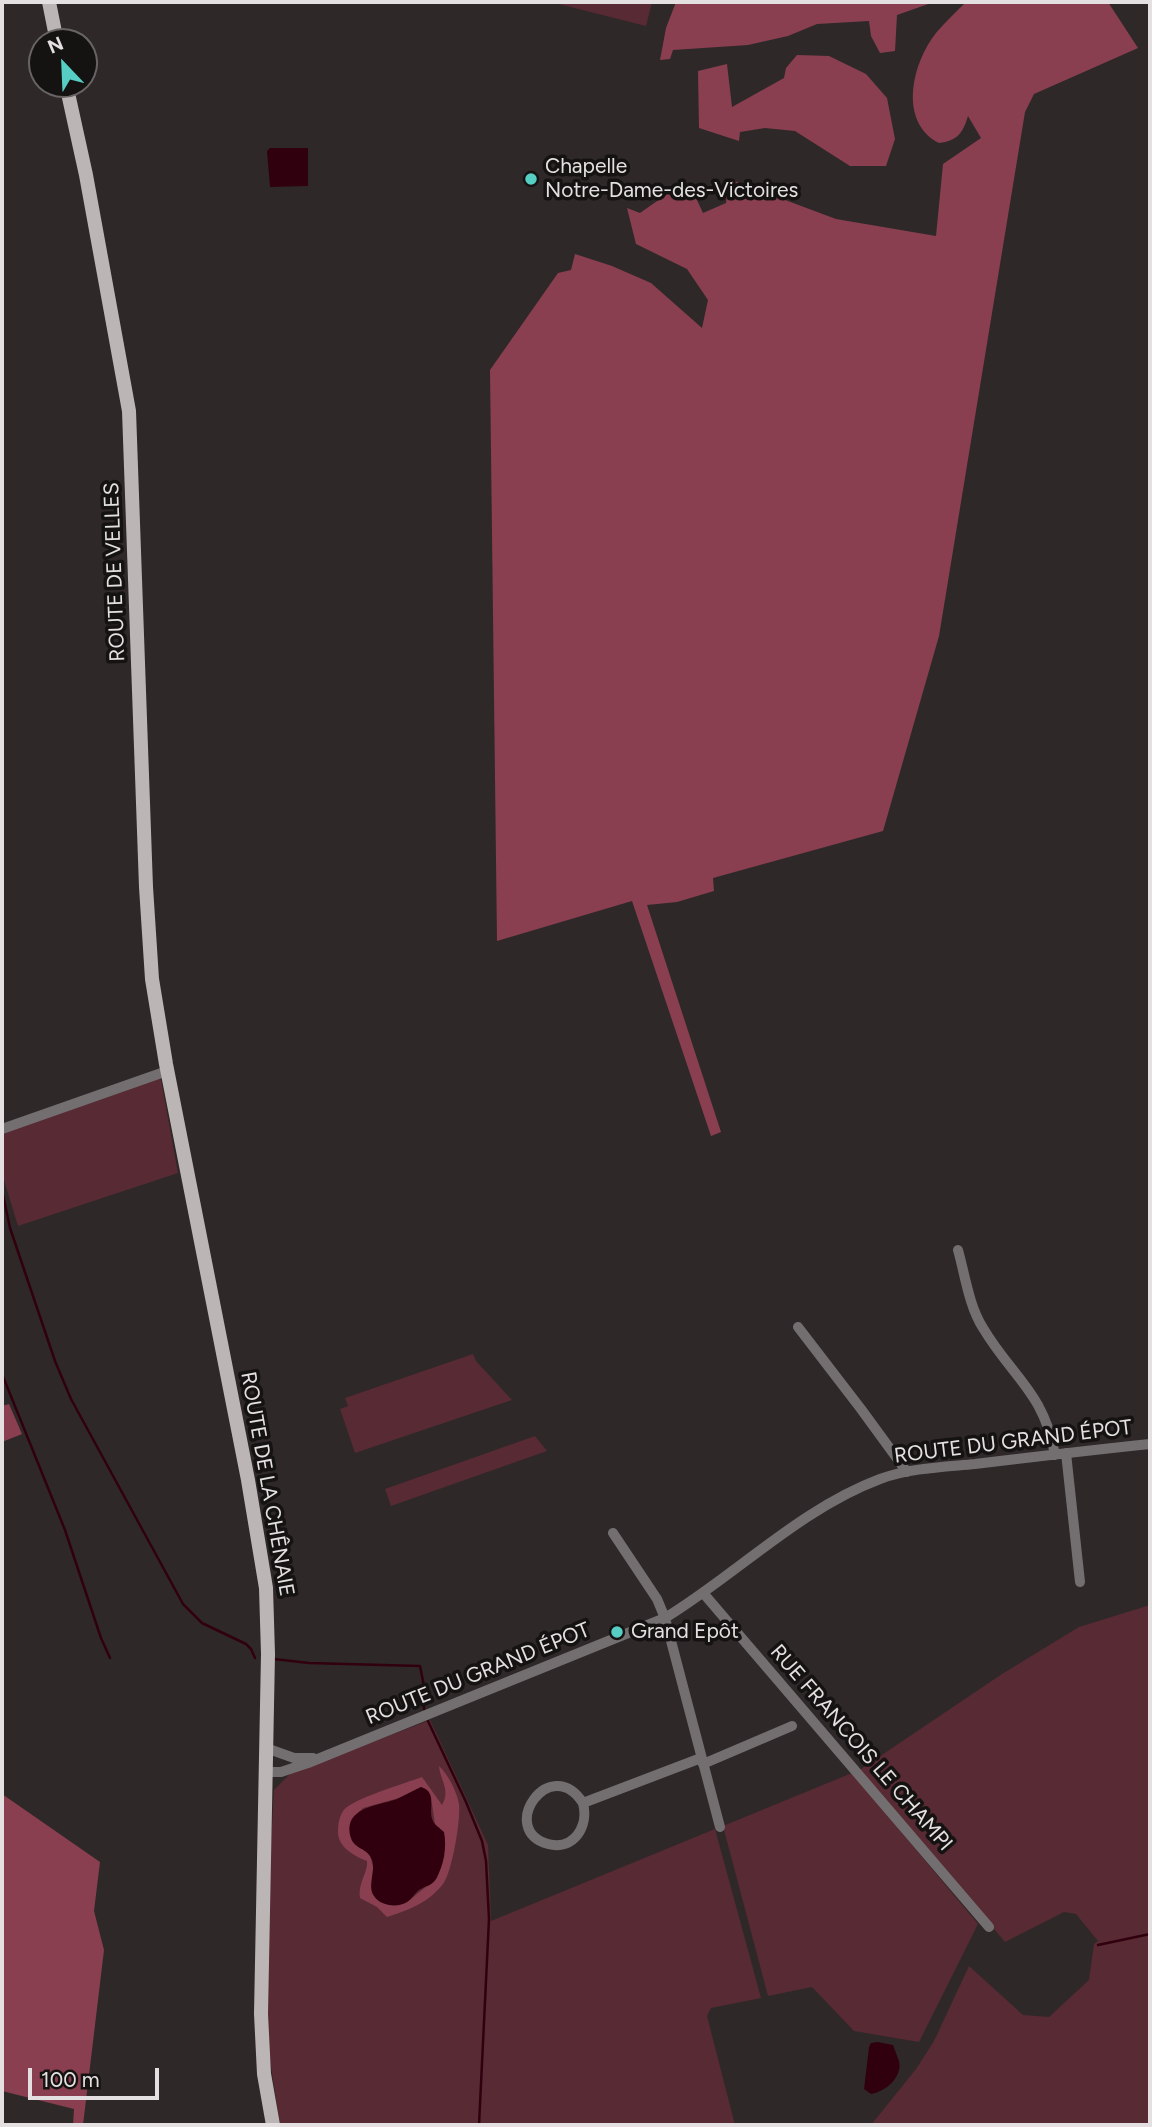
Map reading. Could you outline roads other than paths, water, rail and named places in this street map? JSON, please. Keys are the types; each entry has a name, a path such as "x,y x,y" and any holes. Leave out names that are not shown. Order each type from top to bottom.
{"main road":[{"path":"49,2 54,28"},
{"name":"ROUTE DE VELLES","path":"69,98 89,188 129,411 148,925 152,979 167,1067"},
{"name":"ROUTE DE LA CHÊNAIE","path":"167,1067 261,1548 268,1634 261,2014 264,2074 273,2125"}],"street":[{"path":"2,1129 167,1067"},
{"path":"958,1250 981,1326 1037,1400 1061,1454 1080,1582"},
{"path":"798,1327 907,1472"},
{"name":"ROUTE DU GRAND ÉPOT","path":"265,1772 281,1772 665,1618 704,1594 821,1509 873,1482 907,1472 1150,1444"},
{"path":"613,1533 657,1599 665,1618 720,1827"},
{"name":"RUE FRANCOIS LE CHAMPI","path":"704,1594 989,1927"},
{"path":"583,1803 792,1726"},
{"name":"ROUTE DU GRAND ÉPOT","path":"266,1748 294,1758 319,1757"},
{"path":"561,1787 574,1792 583,1803 583,1827 571,1841 559,1845 550,1844 531,1831 527,1821 527,1809 534,1796 541,1791 561,1787"}],"waterway":[{"path":"2,1190 10,1228 55,1361 71,1399 183,1604 202,1623 246,1644 255,1658"},
{"path":"2,1374 65,1530 110,1658"},
{"path":"274,1659 309,1663 420,1666 424,1686 424,1709"},
{"path":"428,1721 466,1802 482,1841 486,1861 489,1919 479,2125"},
{"path":"1098,1945 1150,1934"}],"place":[{"name":"Chapelle Notre-Dame-des-Victoires","path":"531,179"},
{"name":"Grand Epôt","path":"617,1632"}]}
